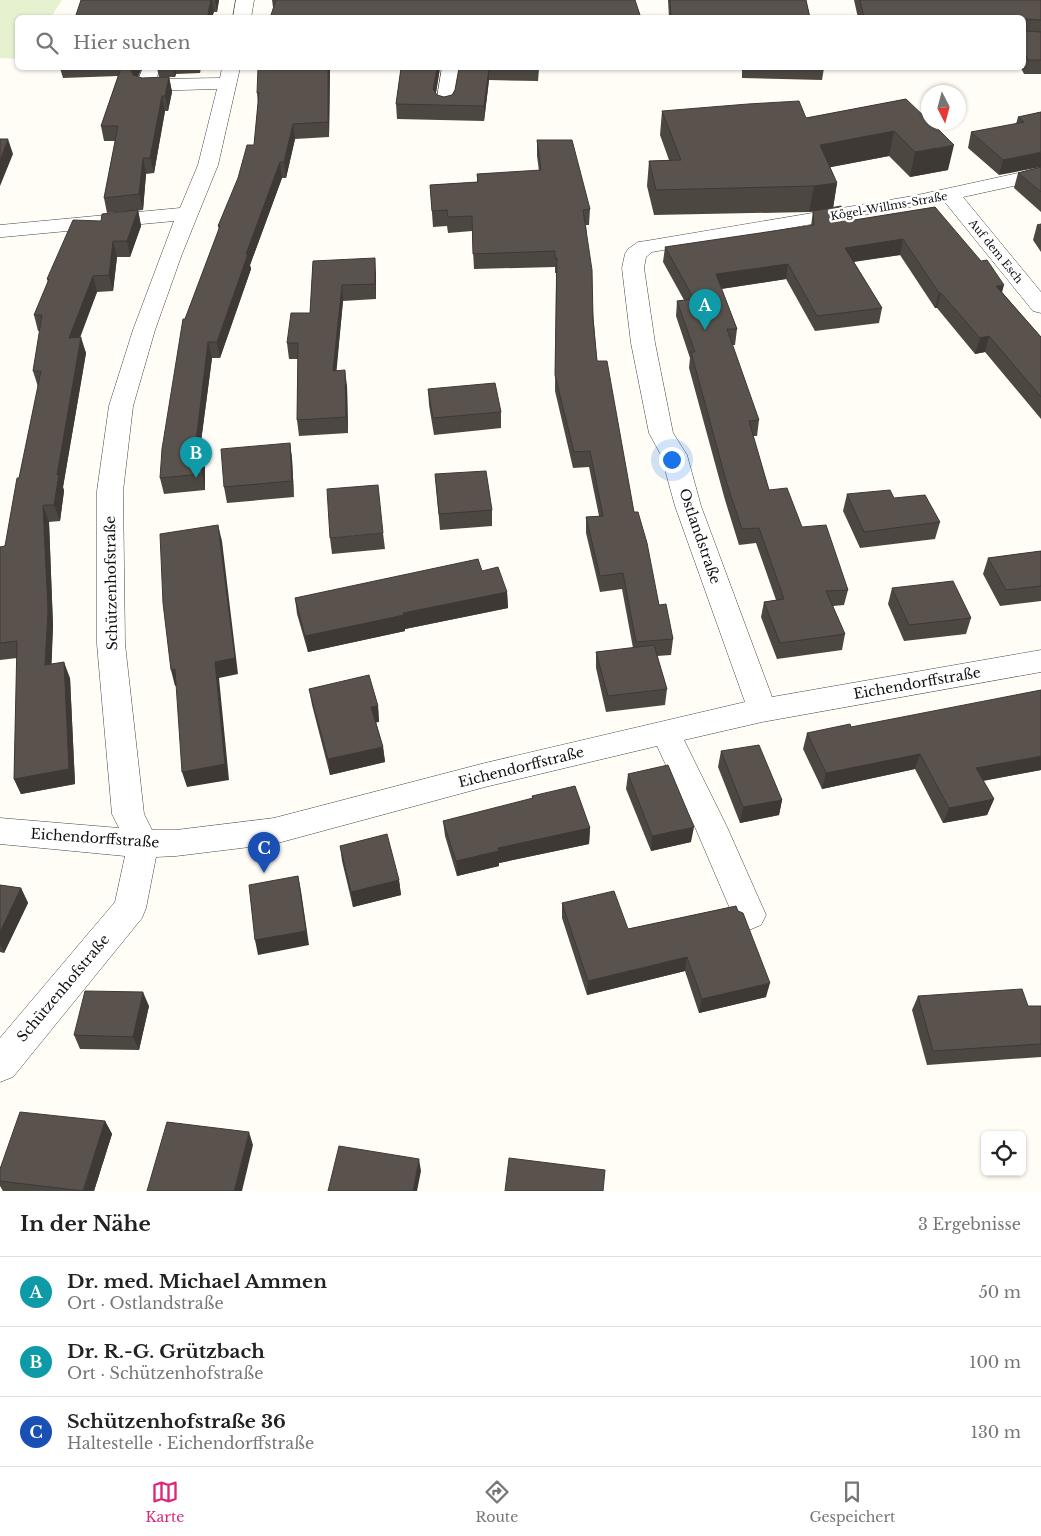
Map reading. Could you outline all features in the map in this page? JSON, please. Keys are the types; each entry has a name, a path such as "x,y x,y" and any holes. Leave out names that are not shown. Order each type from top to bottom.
{"street":[{"path":"242,15 245,0"},
{"path":"445,104 451,70"},
{"path":"150,71 145,85 229,75"},
{"name":"Schützenhofstraße","path":"0,1065 130,908 144,844 128,814 112,653 110,491 121,406 144,330 171,254 208,164 229,75"},
{"name":"Kögel-Willms-Straße","path":"646,247 950,195 1041,174"},
{"name":"Auf dem Esch","path":"950,195 1041,306"},
{"path":"3,231 187,214"},
{"name":"Ostlandstraße","path":"646,247 636,254 633,268 643,343 661,433 674,455 688,506 762,710"},
{"name":"Eichendorffstraße","path":"0,831 144,844 176,843 274,831 485,775 762,710 1041,661"},
{"path":"666,733 711,827 749,914"}],"green space":[{"path":"0,0 62,0 52,15 15,15 15,59 0,58"}],"building":[{"path":"81,0 211,0 208,15 76,15"},
{"path":"276,0 635,0 640,15 271,15"},
{"path":"670,0 806,0 809,15 671,15"},
{"path":"860,0 1041,0 1041,20 1026,19 1026,15 863,15"},
{"path":"1026,31 1041,32 1041,60 1028,60 1026,56"},
{"path":"120,70 131,70 133,75 142,78 169,77 165,96 162,96 150,158 143,158 139,194 104,198 118,126 101,126"},
{"path":"258,70 328,70 328,122 293,124 284,162 280,162 246,254 248,254 217,342 208,342 196,441 202,440 202,474 160,478 162,449 183,319 185,319 220,226 218,226 238,178 247,145 254,145 259,92 257,93"},
{"path":"401,70 437,70 433,89 437,95 444,97 452,95 455,90 459,70 489,70 484,106 396,104"},
{"path":"906,99 921,113 921,130 939,130 954,145 915,152 894,131 820,145 837,183 814,186 656,190 649,161 681,160 662,111 799,101 806,118"},
{"path":"1041,112 1041,152 1003,160 971,132 1024,122 1018,117"},
{"path":"0,139 8,139 0,160"},
{"path":"537,140 572,140 590,209 583,210 592,270 593,319 597,361 607,361 634,512 638,512 647,543 659,605 666,604 673,639 636,642 623,573 600,576 586,517 603,516 590,451 574,452 555,375 557,258 555,258 555,251 473,254 472,216 448,217 447,210 432,211 430,185 478,182 477,174 541,170"},
{"path":"1041,167 1041,192 1018,173"},
{"path":"841,206 848,221 935,207 981,261 987,260 1004,285 996,286 1041,337 1041,397 989,336 980,338 939,293 903,239 845,248 882,308 817,316 788,264 716,274 737,329 727,329 759,420 749,421 769,490 787,488 802,527 826,525 848,590 826,591 845,634 780,643 764,602 784,599 759,528 742,529 727,484 691,352 695,352 677,301 694,299 665,247 814,225 813,211"},
{"path":"138,210 127,241 113,241 109,275 93,276 69,338 81,337 57,475 59,474 54,505 43,505 48,611 45,665 64,662 69,769 14,779 17,641 0,643 0,547 5,546 17,478 19,478 41,371 33,371 42,315 34,315 49,279 47,279 73,220 101,221 102,214"},
{"path":"375,258 375,284 342,285 333,371 345,370 346,417 297,420 298,343 287,343 291,313 310,313 313,261"},
{"path":"495,383 501,412 433,418 428,389"},
{"path":"290,443 292,481 224,487 221,449"},
{"path":"486,471 492,510 439,514 435,474"},
{"path":"378,485 383,533 330,538 327,489"},
{"path":"890,490 894,498 925,495 940,522 864,532 847,494"},
{"path":"218,525 235,658 215,662 225,764 182,772 175,669 171,670 163,603 160,534"},
{"path":"1041,551 1041,586 1006,590 988,558"},
{"path":"478,559 482,571 498,567 507,592 403,613 404,615 305,636 295,598"},
{"path":"953,581 971,618 909,625 892,588"},
{"path":"654,645 667,689 608,696 596,652"},
{"path":"369,675 378,706 371,707 383,747 328,759 309,689"},
{"path":"1041,690 1041,756 976,768 994,799 949,808 920,754 826,773 807,733 850,724 851,727"},
{"path":"759,745 782,800 743,807 721,751"},
{"path":"668,765 694,827 652,836 628,774"},
{"path":"575,786 590,828 498,848 499,851 456,861 443,821"},
{"path":"387,834 399,880 351,892 340,846"},
{"path":"298,876 306,931 255,940 249,885"},
{"path":"0,885 21,888 0,932"},
{"path":"614,891 628,929 736,906 738,911 743,913 770,983 702,999 687,957 588,981 562,903"},
{"path":"1022,989 1028,1006 1041,1006 1041,1044 933,1051 918,996"},
{"path":"85,991 143,992 133,1037 74,1035"},
{"path":"20,1112 105,1121 83,1191 0,1181 0,1169"},
{"path":"167,1122 249,1132 234,1191 147,1191"},
{"path":"339,1146 419,1159 413,1191 328,1191"},
{"path":"509,1158 605,1170 603,1191 505,1191"}],"place":[{"name":"Dr. med. Michael Ammen","path":"705,330"},
{"name":"Dr. R.-G. Grützbach","path":"196,478"},
{"name":"Schützenhofstraße 36","path":"264,873"}]}
